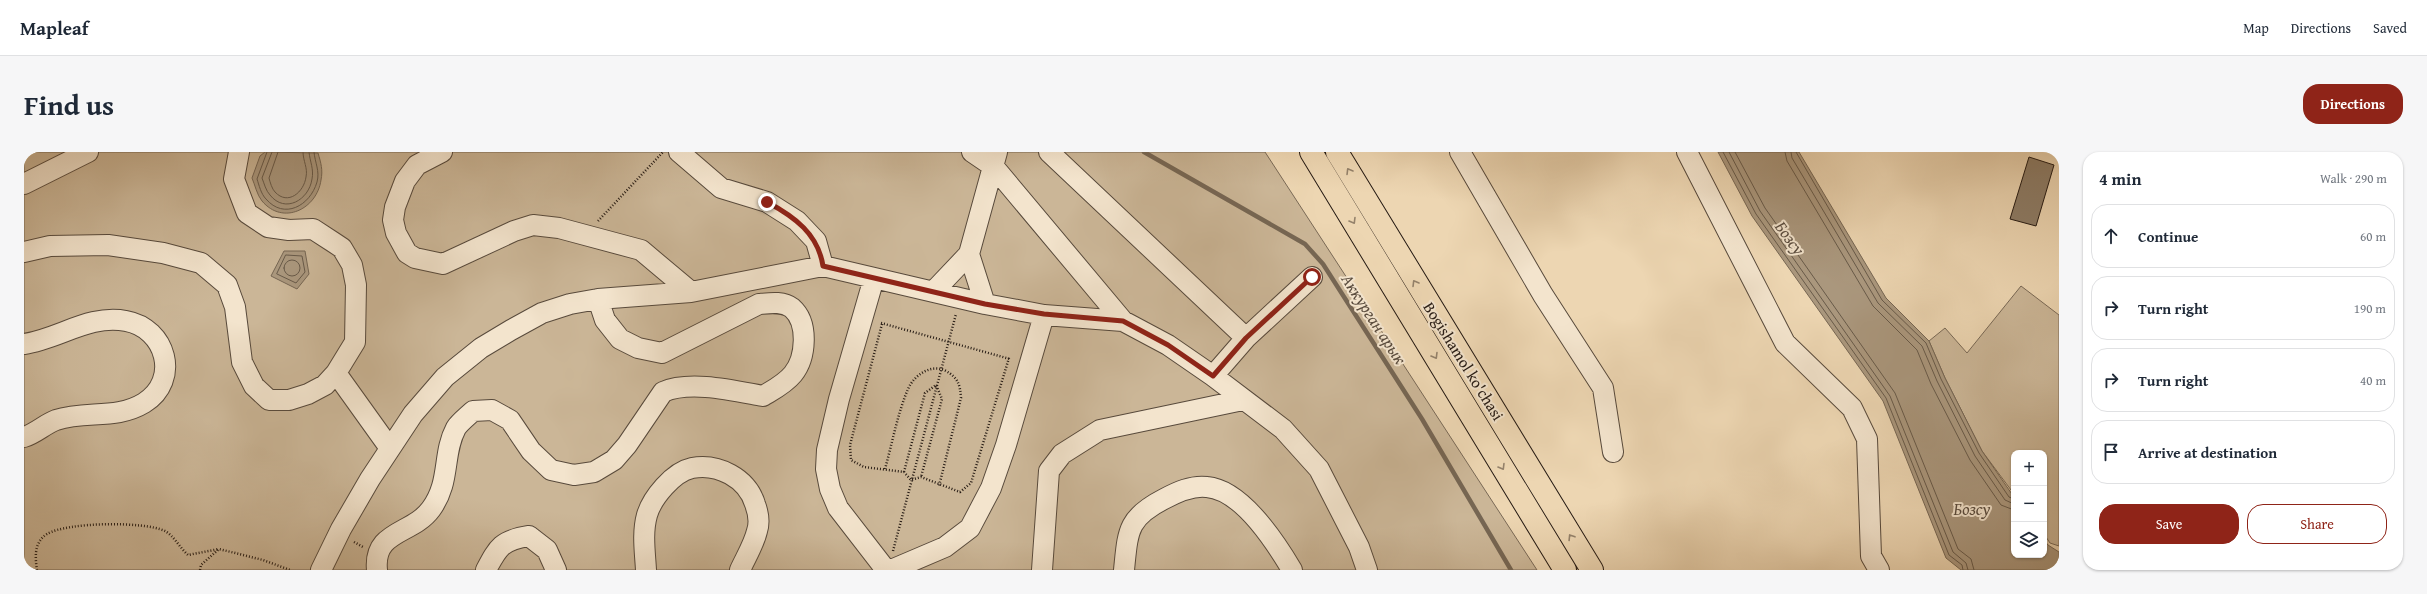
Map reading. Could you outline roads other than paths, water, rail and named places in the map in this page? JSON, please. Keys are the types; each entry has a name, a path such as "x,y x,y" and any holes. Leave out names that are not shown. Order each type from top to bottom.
{"main road":[{"name":"Bogishamol ko'chasi","path":"1311,152 1565,570"},
{"name":"Bogishamol ko'chasi","path":"1337,152 1592,570"},
{"path":"1417,328 1423,316 1436,316"}],"lane":[{"path":"24,184 88,152"},
{"path":"24,252 50,246 108,245 163,253 201,263 227,284 235,307 242,362 254,386 270,400 289,400 308,394 325,385 336,373 355,342 357,304 356,285 352,265 342,248 313,229 289,230 268,227 247,213 234,179 239,152"},
{"path":"442,152 417,165 405,181 395,207 393,220 396,232 406,253 423,261 443,264 514,231 533,226 585,234 641,250 691,292"},
{"path":"679,152 721,188 767,202 797,221 816,241 823,266"},
{"path":"972,152 996,159 1123,321"},
{"path":"1050,152 1246,338"},
{"path":"1460,152 1543,295 1603,388 1613,452"},
{"path":"1687,152 1785,343 1852,408 1867,439 1871,556 1879,570"},
{"path":"934,292 970,254 996,159"},
{"path":"970,254 985,304"},
{"path":"321,570 389,447 412,414 445,377 481,348 542,313 570,304 598,299 691,292 823,266 985,304 1044,314 1123,321 1168,345 1213,376 1283,429 1318,469 1359,547 1367,570"},
{"path":"1213,376 1246,338 1312,277"},
{"path":"874,278 839,399 827,450 826,469 830,489 838,508 890,565 946,548 970,528 982,508 998,466 1032,364 1044,314"},
{"path":"377,563 384,541 417,521 430,510 441,493 456,428 473,411 492,410 510,420 531,451 551,470 574,475 594,472 614,460 627,445 663,392 672,388 725,389 763,396 784,383 793,374 800,362 803,346 802,323 792,308 784,304 772,302 759,304 662,353 638,348 620,338 605,320 598,299"},
{"path":"24,344 39,342 82,324 106,319 127,321 145,327 155,336 166,360 161,384 145,402 123,413 78,415 55,421 24,437"},
{"path":"336,373 389,447"},
{"path":"1042,570 1049,472 1062,454 1100,430 1243,400"},
{"path":"646,570 644,532 647,515 653,500 666,485 681,473 691,468 702,468 726,471 739,479 753,498 758,518 758,530 740,570"},
{"path":"1124,570 1129,534 1135,519 1148,507 1167,497 1190,488 1202,487 1223,492 1242,506 1274,542 1292,570"},
{"path":"486,570 498,548 511,539 529,536 547,550 556,570"}],"water":[{"path":"265,152 318,153 322,173 321,180 313,199 306,206 298,211 289,213 280,212 270,208 260,199 252,178 260,156"},
{"name":"Бозсу","path":"1718,152 1799,152 1886,298 1929,341 1945,378 1982,451 2011,493 2011,558 2047,558 2047,544 2059,552 2059,570 1961,570 1946,558 1883,401 1752,216"},
{"path":"284,251 305,251 309,274 297,289 271,276"}],"waterway":[{"name":"Аккурган арык","path":"1144,152 1305,244 1323,264 1422,419 1511,570"}]}
